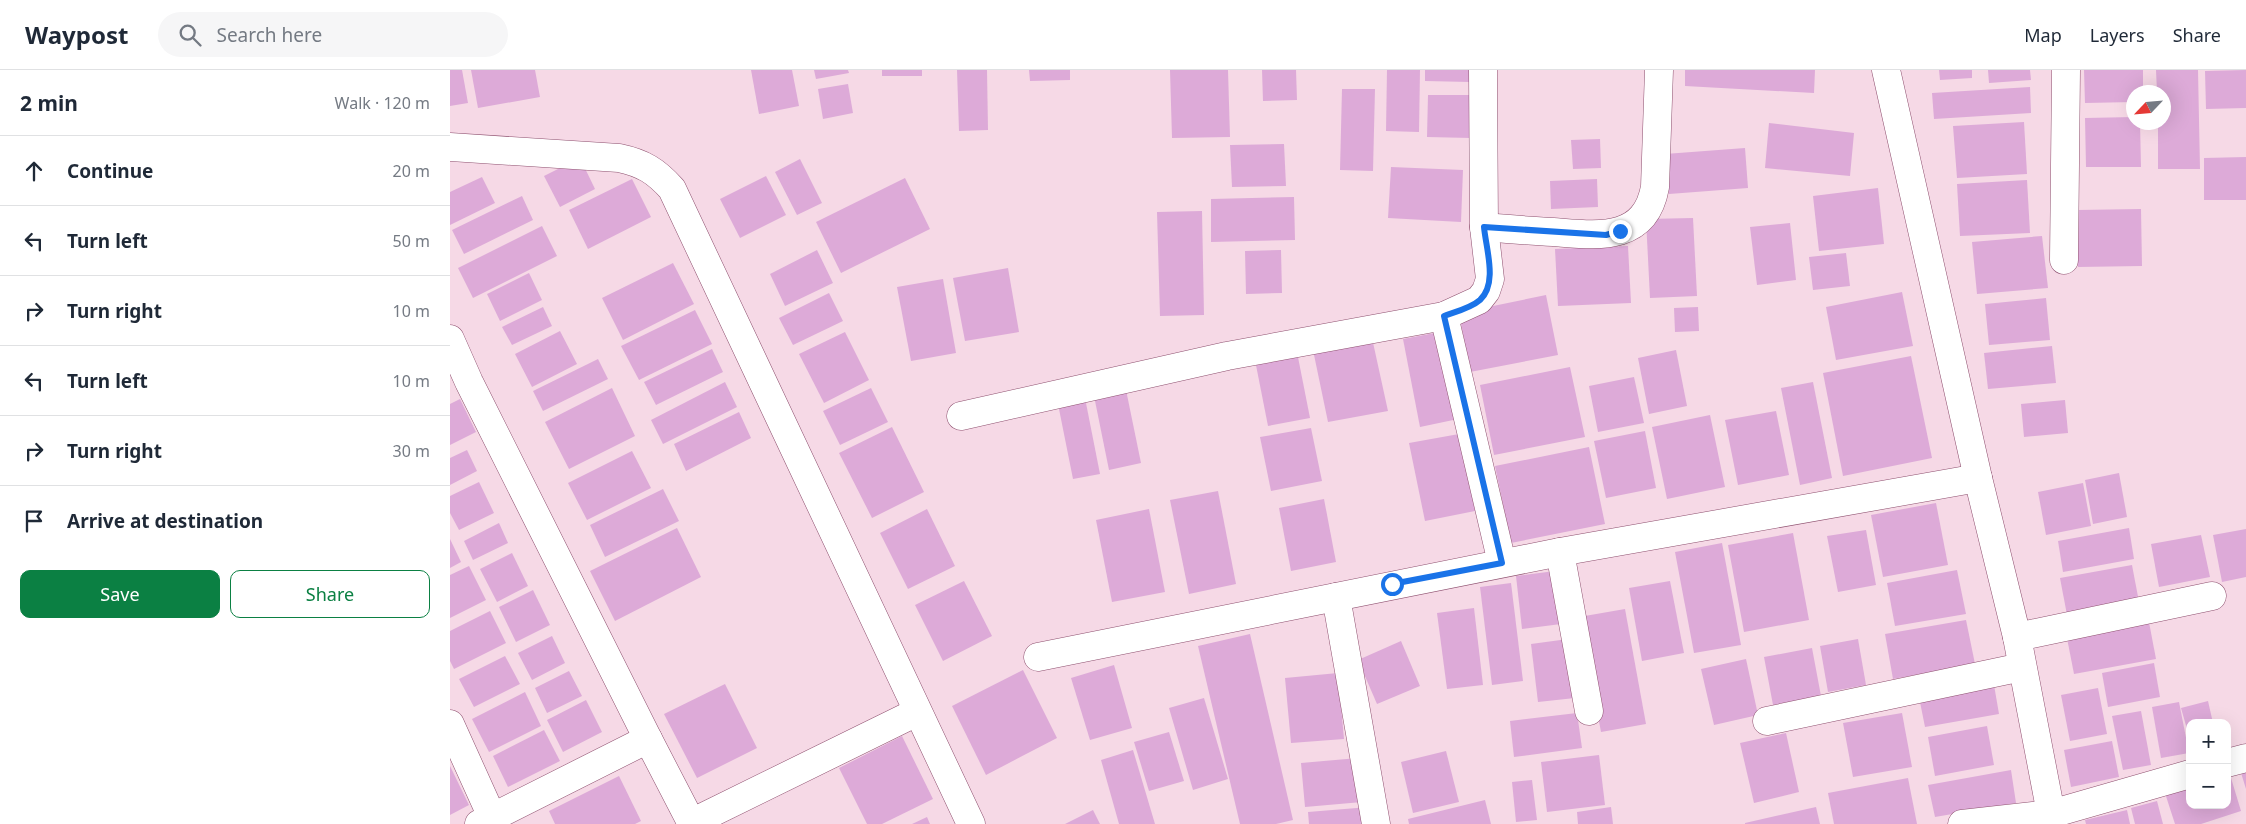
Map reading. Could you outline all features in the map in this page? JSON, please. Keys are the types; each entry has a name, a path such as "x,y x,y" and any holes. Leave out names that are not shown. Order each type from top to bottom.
{"street":[{"path":"962,416 1227,356 1444,316 1479,300 1486,291 1490,279 1484,227 1483,70"},
{"path":"1484,227 1606,235 1633,224 1652,204 1655,187 1659,70"},
{"path":"1886,70 1978,478 2017,637 2052,819"},
{"path":"2064,260 2066,70"},
{"path":"450,147 619,158 650,167 672,189 971,824"},
{"path":"1444,316 1502,563"},
{"path":"450,339 459,386 692,824 918,712"},
{"path":"1038,657 1502,563 1978,478"},
{"path":"1560,552 1589,710"},
{"path":"2017,637 2212,596"},
{"path":"1336,597 1376,824"},
{"path":"1767,722 2022,666"},
{"path":"450,724 486,820 648,740"},
{"path":"2231,762 2246,758"},
{"path":"1962,824 2052,819 2186,775"}],"building":[{"path":"450,70 462,70 468,103 450,106"},
{"path":"471,70 535,70 540,97 478,108"},
{"path":"751,70 792,70 799,106 759,114"},
{"path":"814,70 848,70 849,73 816,79"},
{"path":"882,70 922,70 922,76 882,76"},
{"path":"957,70 987,70 988,130 959,131"},
{"path":"1029,70 1070,70 1070,80 1030,81"},
{"path":"1170,70 1228,70 1230,137 1172,138"},
{"path":"1262,70 1296,70 1297,100 1263,101"},
{"path":"1387,70 1420,70 1419,132 1386,131"},
{"path":"1425,70 1471,70 1470,82 1425,81"},
{"path":"1685,70 1815,70 1814,93 1685,86"},
{"path":"1939,70 1972,70 1972,78 1940,80"},
{"path":"1988,70 2030,70 2031,80 1989,83"},
{"path":"2084,70 2143,70 2143,85 2126,85 2126,102 2085,103"},
{"path":"2156,70 2198,70 2200,169 2158,169 2158,130 2171,130 2171,85 2157,85"},
{"path":"2246,70 2246,108 2206,109 2205,71"},
{"path":"848,84 853,113 823,119 818,89"},
{"path":"2030,87 2031,113 1934,119 1932,93"},
{"path":"1342,89 1375,89 1373,171 1340,170"},
{"path":"1428,95 1473,95 1471,138 1427,137"},
{"path":"2126,117 2126,130 2140,130 2141,167 2086,167 2085,118"},
{"path":"2024,122 2027,174 1957,178 1953,126"},
{"path":"1769,123 1854,133 1850,176 1765,168"},
{"path":"1600,139 1601,168 1573,169 1571,140"},
{"path":"1284,144 1286,186 1232,187 1230,145"},
{"path":"1745,148 1748,188 1669,194 1665,154"},
{"path":"2246,157 2246,200 2204,200 2204,158"},
{"path":"580,158 595,189 560,207 544,176"},
{"path":"800,159 822,203 797,215 775,172"},
{"path":"1391,167 1463,170 1461,222 1388,218"},
{"path":"766,176 786,215 740,238 720,199"},
{"path":"482,177 495,203 450,225 450,192"},
{"path":"905,178 930,229 841,273 816,222"},
{"path":"632,179 651,217 588,249 569,210"},
{"path":"1597,179 1598,207 1551,209 1550,181"},
{"path":"2027,180 2030,233 1960,236 1957,184"},
{"path":"1878,188 1884,244 1819,251 1813,196"},
{"path":"522,196 533,220 464,254 452,230"},
{"path":"1294,197 1295,240 1211,242 1211,199"},
{"path":"2141,209 2142,266 2078,267 2077,210"},
{"path":"1202,211 1204,315 1160,316 1157,212"},
{"path":"1693,218 1697,296 1650,298 1646,219"},
{"path":"1790,223 1796,280 1757,285 1750,227"},
{"path":"542,226 557,256 473,298 458,268"},
{"path":"2042,236 2048,288 1977,294 1972,242"},
{"path":"1628,246 1631,303 1558,306 1555,249"},
{"path":"817,250 833,283 785,306 770,274"},
{"path":"1281,250 1282,293 1246,294 1245,251"},
{"path":"1846,253 1850,286 1813,290 1809,257"},
{"path":"673,263 694,304 623,340 602,298"},
{"path":"1008,268 1019,332 965,341 953,278"},
{"path":"529,273 542,300 500,321 487,294"},
{"path":"943,279 956,353 911,361 897,287"},
{"path":"1902,292 1913,346 1836,360 1826,307"},
{"path":"829,293 843,321 793,345 779,318"},
{"path":"1546,295 1558,355 1470,372 1459,313"},
{"path":"2046,298 2050,340 1989,345 1985,304"},
{"path":"543,307 552,326 512,345 502,327"},
{"path":"1698,307 1699,331 1675,332 1674,308"},
{"path":"695,310 712,344 639,380 621,346"},
{"path":"560,331 577,364 532,387 515,354"},
{"path":"845,332 869,380 824,403 799,354"},
{"path":"1440,332 1458,419 1420,427 1403,339"},
{"path":"1372,338 1388,411 1328,422 1313,350"},
{"path":"2052,346 2056,383 1988,389 1984,353"},
{"path":"1296,347 1310,418 1268,426 1254,355"},
{"path":"712,349 723,372 656,405 644,382"},
{"path":"1676,350 1687,406 1649,414 1638,358"},
{"path":"1911,356 1932,458 1843,476 1823,373"},
{"path":"598,359 608,379 543,411 533,391"},
{"path":"1570,367 1585,437 1494,455 1480,385"},
{"path":"1634,377 1644,423 1598,432 1589,386"},
{"path":"725,382 737,407 663,444 651,420"},
{"path":"1813,382 1832,478 1800,485 1781,388"},
{"path":"1125,385 1141,463 1109,470 1093,391"},
{"path":"612,388 635,436 569,469 545,422"},
{"path":"871,388 888,422 840,445 823,411"},
{"path":"1085,398 1100,474 1073,479 1058,404"},
{"path":"460,399 476,432 450,445 450,404"},
{"path":"2065,400 2068,433 2024,437 2021,404"},
{"path":"1776,411 1789,475 1738,485 1725,420"},
{"path":"739,412 751,438 686,471 674,444"},
{"path":"1710,415 1725,487 1667,499 1652,427"},
{"path":"892,427 924,492 872,518 839,453"},
{"path":"1311,428 1322,481 1271,491 1260,437"},
{"path":"1645,431 1656,488 1606,498 1594,441"},
{"path":"1459,434 1475,511 1425,521 1409,443"},
{"path":"1589,447 1605,524 1511,543 1495,466"},
{"path":"467,450 477,471 450,485 450,458"},
{"path":"632,451 651,488 587,520 568,483"},
{"path":"2119,473 2127,517 2093,524 2085,480"},
{"path":"479,482 494,513 459,530 450,513 450,496"},
{"path":"2083,483 2091,526 2046,535 2038,492"},
{"path":"663,489 679,521 605,557 590,525"},
{"path":"1218,491 1236,584 1189,594 1170,500"},
{"path":"1324,499 1336,562 1291,571 1279,508"},
{"path":"1936,503 1948,565 1883,577 1871,515"},
{"path":"927,509 955,566 908,589 880,533"},
{"path":"1149,509 1165,592 1112,602 1096,520"},
{"path":"499,523 508,543 473,560 464,541"},
{"path":"677,528 701,577 615,621 590,571"},
{"path":"2129,528 2134,559 2063,572 2058,541"},
{"path":"2246,529 2246,577 2222,582 2213,535"},
{"path":"1866,530 1876,585 1838,592 1827,536"},
{"path":"1793,533 1809,620 1744,632 1728,545"},
{"path":"2201,535 2210,577 2159,587 2151,544"},
{"path":"450,539 461,562 450,568"},
{"path":"1722,543 1741,645 1694,653 1675,552"},
{"path":"512,553 528,586 497,602 480,569"},
{"path":"2132,565 2139,602 2067,615 2060,578"},
{"path":"469,566 486,600 450,618 450,575"},
{"path":"1957,570 1966,614 1895,626 1887,583"},
{"path":"1555,571 1561,624 1522,629 1516,576"},
{"path":"964,581 992,636 943,661 915,605"},
{"path":"1670,581 1684,653 1642,661 1629,588"},
{"path":"1511,583 1523,681 1492,685 1480,587"},
{"path":"533,590 550,625 516,642 499,607"},
{"path":"1474,608 1483,685 1447,689 1437,613"},
{"path":"1625,609 1646,724 1601,732 1579,617"},
{"path":"490,611 506,643 454,669 450,661 450,631"},
{"path":"2148,617 2156,659 2074,674 2066,633"},
{"path":"1966,620 1975,664 1893,679 1885,634"},
{"path":"1250,634 1293,820 1276,824 1240,824 1198,646"},
{"path":"552,636 565,663 532,680 518,653"},
{"path":"1568,639 1575,698 1538,702 1531,644"},
{"path":"1858,639 1866,685 1828,692 1820,646"},
{"path":"1401,641 1420,686 1377,704 1358,660"},
{"path":"1812,648 1821,696 1773,705 1764,657"},
{"path":"505,656 520,684 474,707 459,679"},
{"path":"1746,659 1758,715 1714,725 1701,669"},
{"path":"2154,663 2160,697 2108,707 2102,673"},
{"path":"1114,665 1132,728 1090,740 1071,678"},
{"path":"1023,670 1057,738 986,775 952,706"},
{"path":"569,671 582,696 547,713 535,688"},
{"path":"1338,673 1344,739 1291,743 1285,678"},
{"path":"1993,679 1999,714 1925,727 1918,692"},
{"path":"725,684 757,748 697,778 664,714"},
{"path":"2098,688 2107,734 2070,741 2061,695"},
{"path":"525,692 541,726 489,752 472,719"},
{"path":"1204,698 1228,779 1193,790 1169,708"},
{"path":"586,700 602,732 563,752 547,720"},
{"path":"2208,701 2212,719 2186,719 2186,726 2181,708"},
{"path":"2179,702 2186,738 2186,754 2161,758 2152,707"},
{"path":"2141,711 2151,765 2123,770 2112,716"},
{"path":"1577,713 1582,748 1514,757 1510,721"},
{"path":"1902,713 1912,767 1853,777 1843,723"},
{"path":"1987,726 1994,765 1935,776 1928,737"},
{"path":"544,730 560,761 508,787 493,756"},
{"path":"1169,732 1184,781 1149,791 1134,742"},
{"path":"1786,733 1799,792 1754,803 1740,743"},
{"path":"902,736 933,799 882,824 867,824 839,768"},
{"path":"2112,741 2119,777 2071,787 2064,750"},
{"path":"1133,750 1155,824 1119,824 1101,760"},
{"path":"1446,751 1459,802 1413,813 1401,762"},
{"path":"1599,755 1605,805 1547,812 1541,762"},
{"path":"1358,758 1362,802 1305,807 1301,763"},
{"path":"2246,761 2246,789 2238,763"},
{"path":"450,766 469,805 450,815"},
{"path":"2011,770 2016,803 1935,817 1928,785"},
{"path":"619,776 641,821 635,824 555,824 549,811"},
{"path":"1908,778 1917,824 1834,824 1828,793"},
{"path":"2231,778 2241,811 2201,824 2175,824 2163,787 2186,780 2186,809 2231,809"},
{"path":"1532,780 1537,820 1516,822 1512,782"},
{"path":"1485,800 1491,824 1409,824 1408,819"},
{"path":"2157,801 2163,824 2135,824 2131,808"},
{"path":"1369,807 1371,824 1309,824 1308,812"},
{"path":"1611,807 1613,824 1578,824 1577,812"},
{"path":"1816,807 1820,824 1745,824 1745,823"},
{"path":"1093,810 1100,824 1065,824"},
{"path":"2127,810 2130,824 2086,824 2085,820"},
{"path":"927,817 930,824 912,824"}],"route":[{"path":"1392,584 1502,563 1444,316 1469,306 1479,300 1486,291 1490,279 1484,227 1606,235 1620,231"}]}
